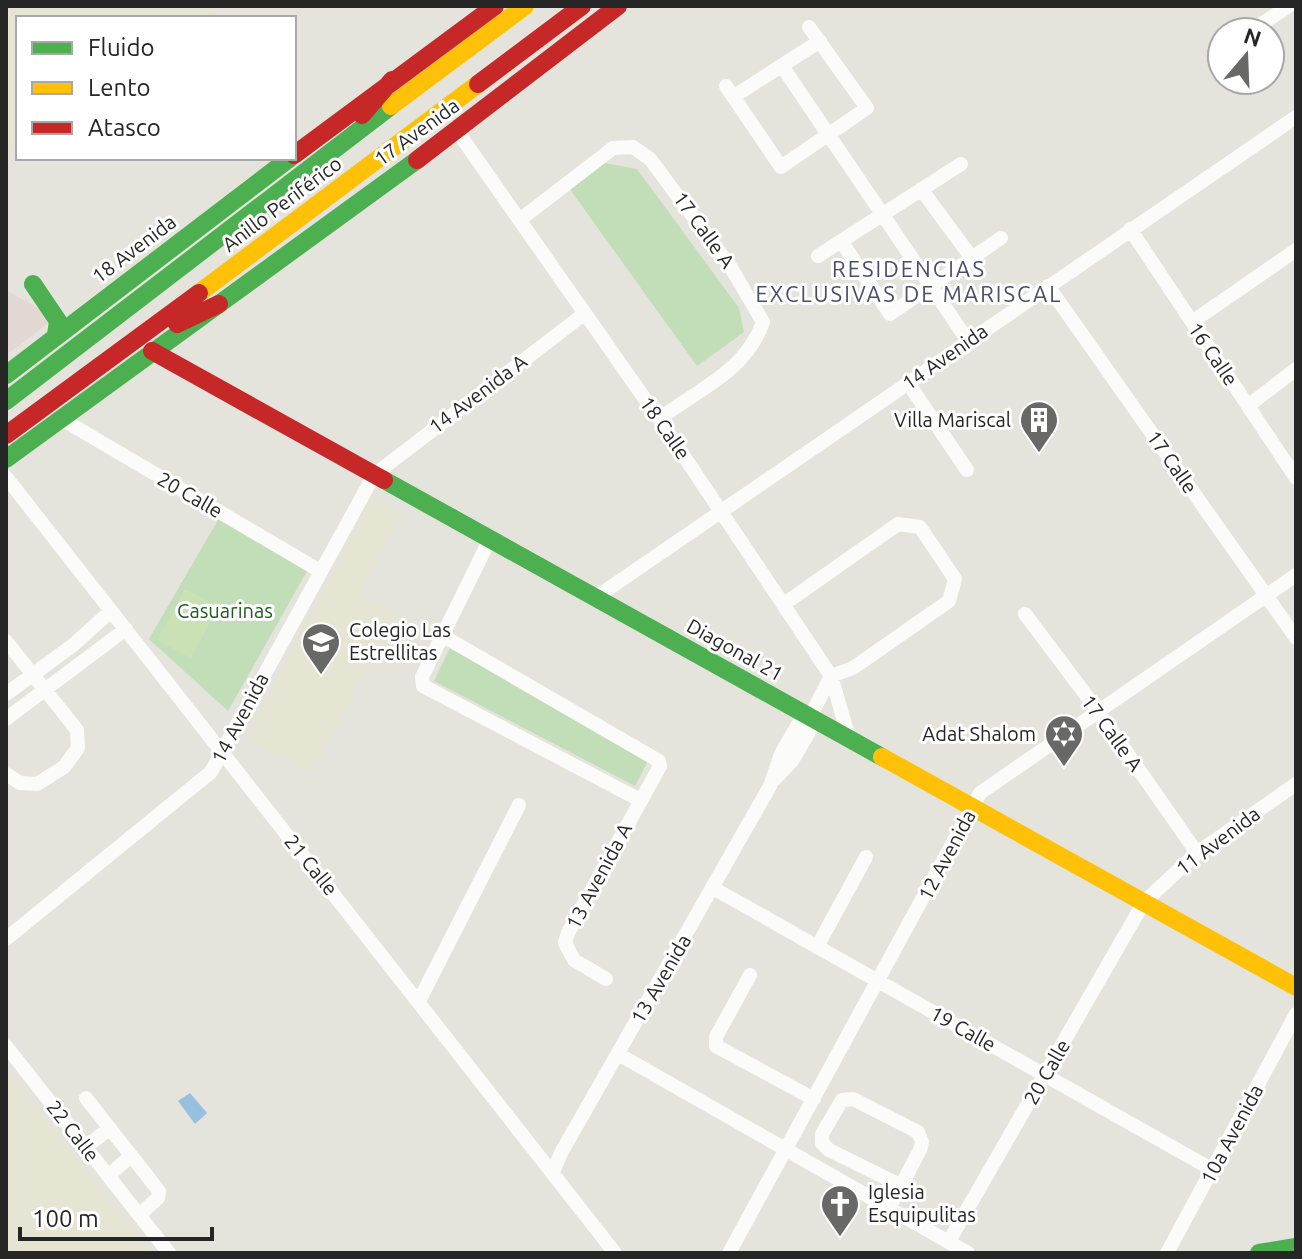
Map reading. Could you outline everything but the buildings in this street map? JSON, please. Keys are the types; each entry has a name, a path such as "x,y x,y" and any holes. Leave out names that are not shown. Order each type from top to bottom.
{"main road":[{"name":"18 Avenida","path":"296,153 495,6"},
{"name":"Anillo Periférico","path":"6,401 525,6"},
{"name":"Anillo Periférico","path":"6,435 582,6"},
{"name":"17 Avenida","path":"6,459 457,131 617,7"},
{"path":"334,149 392,80"},
{"name":"18 Avenida","path":"6,375 287,160"},
{"path":"33,284 58,321 56,335"},
{"path":"120,352 219,304"},
{"name":"Diagonal 21","path":"152,351 1296,987"},
{"path":"1259,1253 1296,1247"}],"street":[{"path":"809,27 820,41 867,108 781,167 729,92 782,66 820,41"},
{"path":"782,66 968,341"},
{"name":"14 Avenida","path":"595,598 1296,117"},
{"name":"18 Calle","path":"457,131 659,419 831,676 849,738"},
{"name":"17 Calle A","path":"521,219 613,148 633,147 650,159 674,188 730,266 763,322 756,343 733,369 659,419"},
{"path":"818,256 961,164"},
{"path":"921,189 971,257"},
{"name":"16 Calle","path":"1130,229 1296,478"},
{"path":"841,241 890,314 1001,238"},
{"path":"1192,322 1296,250"},
{"name":"17 Calle","path":"1048,286 1296,638"},
{"name":"14 Avenida A","path":"374,475 584,314"},
{"path":"1248,406 1296,369"},
{"path":"908,383 967,470"},
{"name":"20 Calle","path":"60,418 320,571"},
{"name":"14 Avenida","path":"7,937 211,772 374,475"},
{"name":"21 Calle","path":"6,477 615,1253"},
{"path":"784,604 898,524 920,527 955,579 949,601 853,668 831,676"},
{"path":"490,539 421,682 423,686 640,800"},
{"name":"12 Avenida","path":"729,1253 980,793 1296,575"},
{"path":"6,694 72,646 111,611"},
{"name":"17 Calle A","path":"1025,614 1098,711 1197,853"},
{"path":"6,719 126,629"},
{"name":"13 Avenida A","path":"443,636 659,761 660,766 565,943 574,960 606,979"},
{"path":"6,641 77,730 78,748 64,767 37,784 20,783 6,774"},
{"name":"13 Avenida","path":"553,1172 770,786 792,761 831,676"},
{"name":"11 Avenida","path":"1144,902 1197,853 1296,784"},
{"path":"419,1001 519,805"},
{"path":"817,947 866,857"},
{"name":"19 Calle","path":"713,888 1213,1170"},
{"name":"20 Calle","path":"949,1241 1144,902"},
{"path":"750,975 716,1037 716,1046 814,1099"},
{"name":"10a Avenida","path":"1167,1253 1296,1014"},
{"name":"22 Calle","path":"6,1046 169,1253"},
{"path":"618,1054 968,1253"},
{"path":"86,1098 159,1191 158,1198 139,1215"},
{"path":"889,1208 920,1150 922,1142 918,1132 853,1099 842,1100 822,1134 822,1143 829,1150 900,1185"},
{"path":"86,1147 110,1128"},
{"path":"108,1176 131,1156"}],"shaded area":[{"path":"6,6 223,6 208,16 16,16 16,145 6,152"},
{"path":"6,290 55,318 6,355"},
{"name":"Colegio Las Estrellitas","path":"372,497 403,513 360,595 396,613 312,773 247,739"},
{"path":"6,1067 149,1253 6,1253"}],"green space":[{"path":"605,163 637,169 739,308 744,332 697,366 569,188"},
{"name":"Casuarinas","path":"222,513 311,564 228,711 149,639"},
{"path":"185,589 218,607 191,658 157,640"},
{"path":"450,648 648,761 635,786 434,681"}],"water":[{"path":"190,1093 207,1113 195,1124 178,1101"}],"traffic: fast":[{"path":"6,401 391,106"},
{"path":"6,375 287,160"},
{"path":"6,459 417,160"},
{"path":"33,284 58,321 56,335"},
{"path":"384,480 882,757"},
{"path":"1259,1253 1296,1247"}],"traffic: slow":[{"path":"391,106 525,6"},
{"path":"199,293 478,84"},
{"path":"882,757 1296,987"}],"traffic: jam":[{"path":"296,154 495,6"},
{"path":"478,84 582,6"},
{"path":"417,160 618,6"},
{"path":"362,115 392,80"},
{"path":"6,435 199,293"},
{"path":"177,324 219,304"},
{"path":"152,351 384,480"}],"place":[{"name":"Villa Mariscal","path":"1039,454"},
{"name":"Colegio Las Estrellitas","path":"321,676"},
{"name":"Adat Shalom","path":"1064,768"},
{"name":"Iglesia Esquipulitas","path":"840,1238"}],"district":[{"name":"RESIDENCIAS EXCLUSIVAS DE MARISCAL","path":"909,282"}]}
